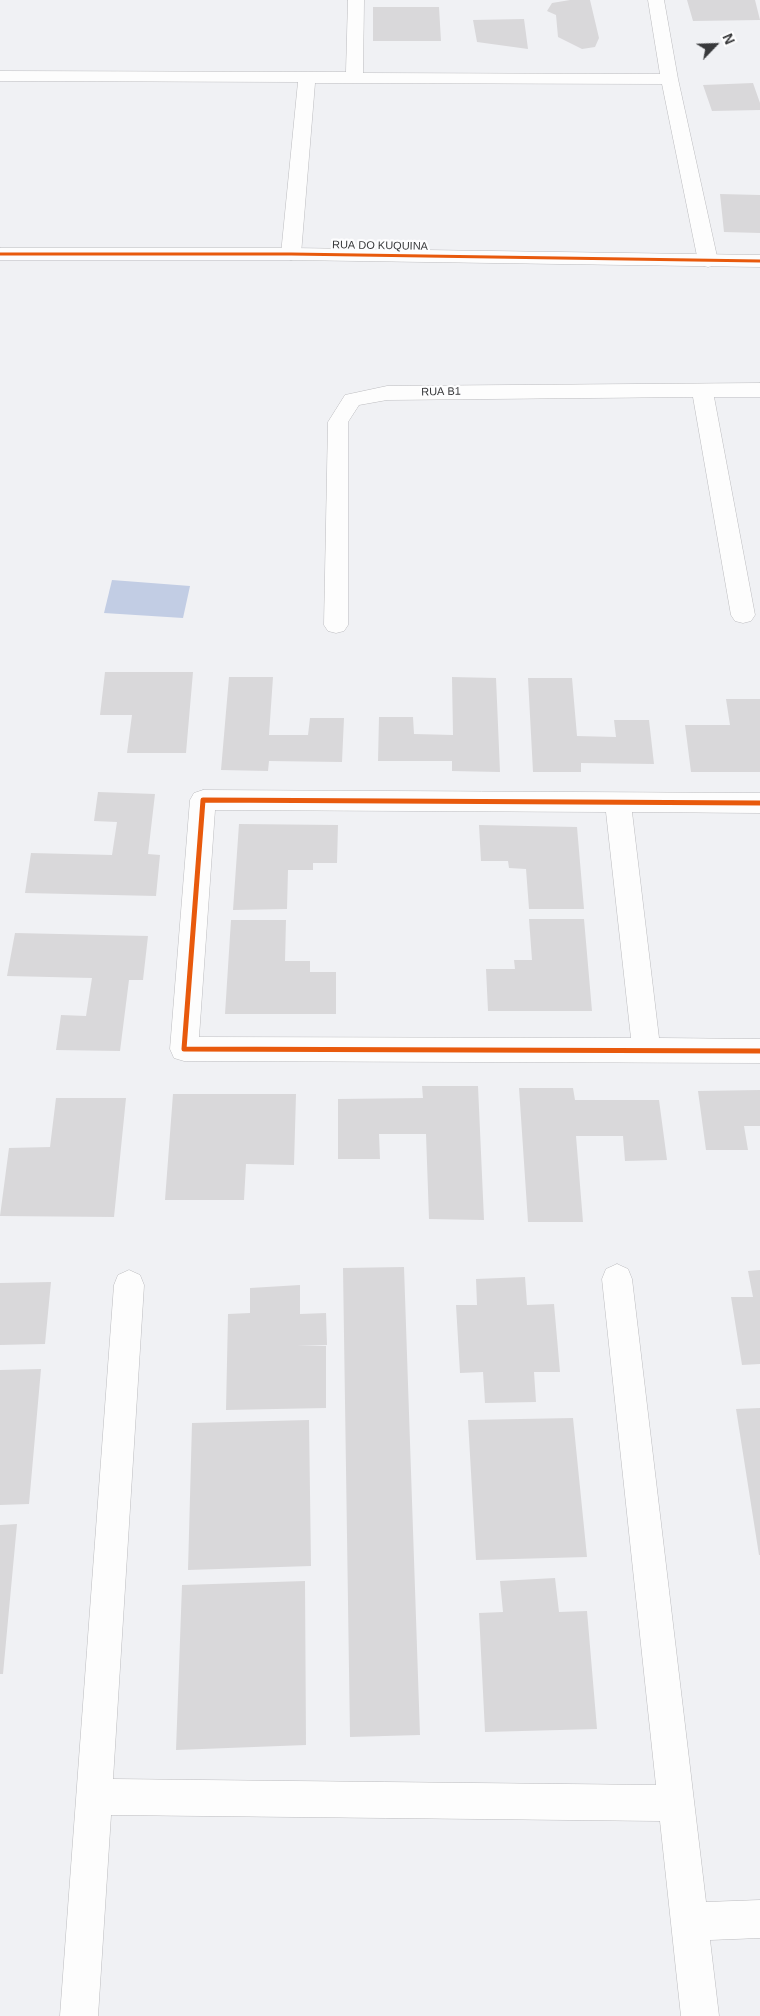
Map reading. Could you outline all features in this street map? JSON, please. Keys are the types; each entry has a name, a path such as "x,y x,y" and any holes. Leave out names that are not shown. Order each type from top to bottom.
{"street":[{"path":"354,77 356,0"},
{"path":"656,0 669,79 708,260"},
{"path":"0,76 669,79"},
{"path":"291,254 307,78"},
{"name":"RUA DO KUQUINA","path":"0,254 291,254 760,261"},
{"path":"702,390 743,615"},
{"name":"RUA B1","path":"336,626 338,422 352,400 387,393 760,390"},
{"path":"760,803 618,804 203,800 184,1048 648,1052 760,1051"},
{"path":"618,804 648,1052"},
{"path":"617,1279 700,2016"},
{"path":"79,2016 129,1285"},
{"path":"94,1797 676,1803"},
{"path":"689,1922 760,1919"}],"water":[{"path":"112,580 190,586 183,618 104,613"}],"building":[{"path":"570,0 590,0 599,38 595,47 582,49 558,37 556,15 547,11 552,3"},
{"path":"687,0 755,0 760,20 693,21"},
{"path":"373,7 439,7 441,41 373,41"},
{"path":"524,19 528,49 477,42 473,20"},
{"path":"753,83 760,103 760,110 712,111 703,85"},
{"path":"720,194 760,195 760,233 724,232"},
{"path":"105,672 193,672 186,753 127,753 132,715 100,715"},
{"path":"229,677 273,677 269,735 308,735 310,718 344,718 342,762 269,761 268,771 221,770"},
{"path":"452,677 496,678 500,772 452,771 452,761 378,761 379,717 413,717 414,734 453,735"},
{"path":"528,678 572,678 577,736 616,737 614,720 649,720 654,764 581,763 581,772 533,772"},
{"path":"726,699 760,699 760,772 691,772 685,725 730,725"},
{"path":"98,792 155,794 148,854 160,855 156,896 25,893 31,853 112,855 117,822 94,821"},
{"path":"239,824 338,825 337,863 313,863 313,870 288,870 287,909 233,910"},
{"path":"479,825 577,827 584,909 529,909 526,869 509,868 508,861 481,861"},
{"path":"529,919 584,919 592,1011 488,1011 486,969 515,969 514,960 532,960"},
{"path":"231,920 286,920 285,961 310,961 310,972 336,972 336,1014 225,1014"},
{"path":"15,933 148,936 143,980 129,980 120,1051 56,1050 61,1015 86,1016 92,978 7,976"},
{"path":"422,1086 478,1086 484,1220 429,1219 426,1134 379,1134 380,1159 338,1159 338,1099 423,1098"},
{"path":"519,1088 573,1088 575,1100 659,1100 667,1160 625,1161 623,1136 576,1136 583,1222 528,1222"},
{"path":"760,1090 760,1126 744,1126 748,1150 706,1150 698,1091"},
{"path":"173,1094 296,1094 294,1165 246,1164 244,1200 165,1200"},
{"path":"56,1098 126,1098 114,1217 0,1216 9,1148 50,1147"},
{"path":"404,1267 420,1735 350,1737 343,1268"},
{"path":"760,1270 760,1364 742,1365 731,1297 753,1297 748,1271"},
{"path":"525,1277 527,1305 554,1304 560,1372 534,1372 536,1402 485,1403 483,1372 460,1373 456,1305 477,1305 476,1279"},
{"path":"51,1282 45,1344 0,1345 0,1283"},
{"path":"300,1285 300,1314 326,1313 327,1345 297,1346 326,1346 326,1408 226,1410 228,1314 250,1313 250,1288"},
{"path":"41,1369 29,1504 0,1505 0,1370"},
{"path":"760,1408 760,1555 759,1555 736,1409"},
{"path":"573,1418 587,1557 476,1560 468,1420"},
{"path":"309,1420 311,1566 188,1570 192,1423"},
{"path":"17,1524 3,1674 0,1674 0,1525"},
{"path":"555,1578 559,1612 587,1611 597,1729 485,1732 479,1613 503,1612 500,1581"},
{"path":"305,1581 306,1745 176,1750 182,1585"}],"cycle path":[{"path":"0,254 291,254 760,261"},
{"path":"760,803 203,800 184,1049 760,1051"}]}
